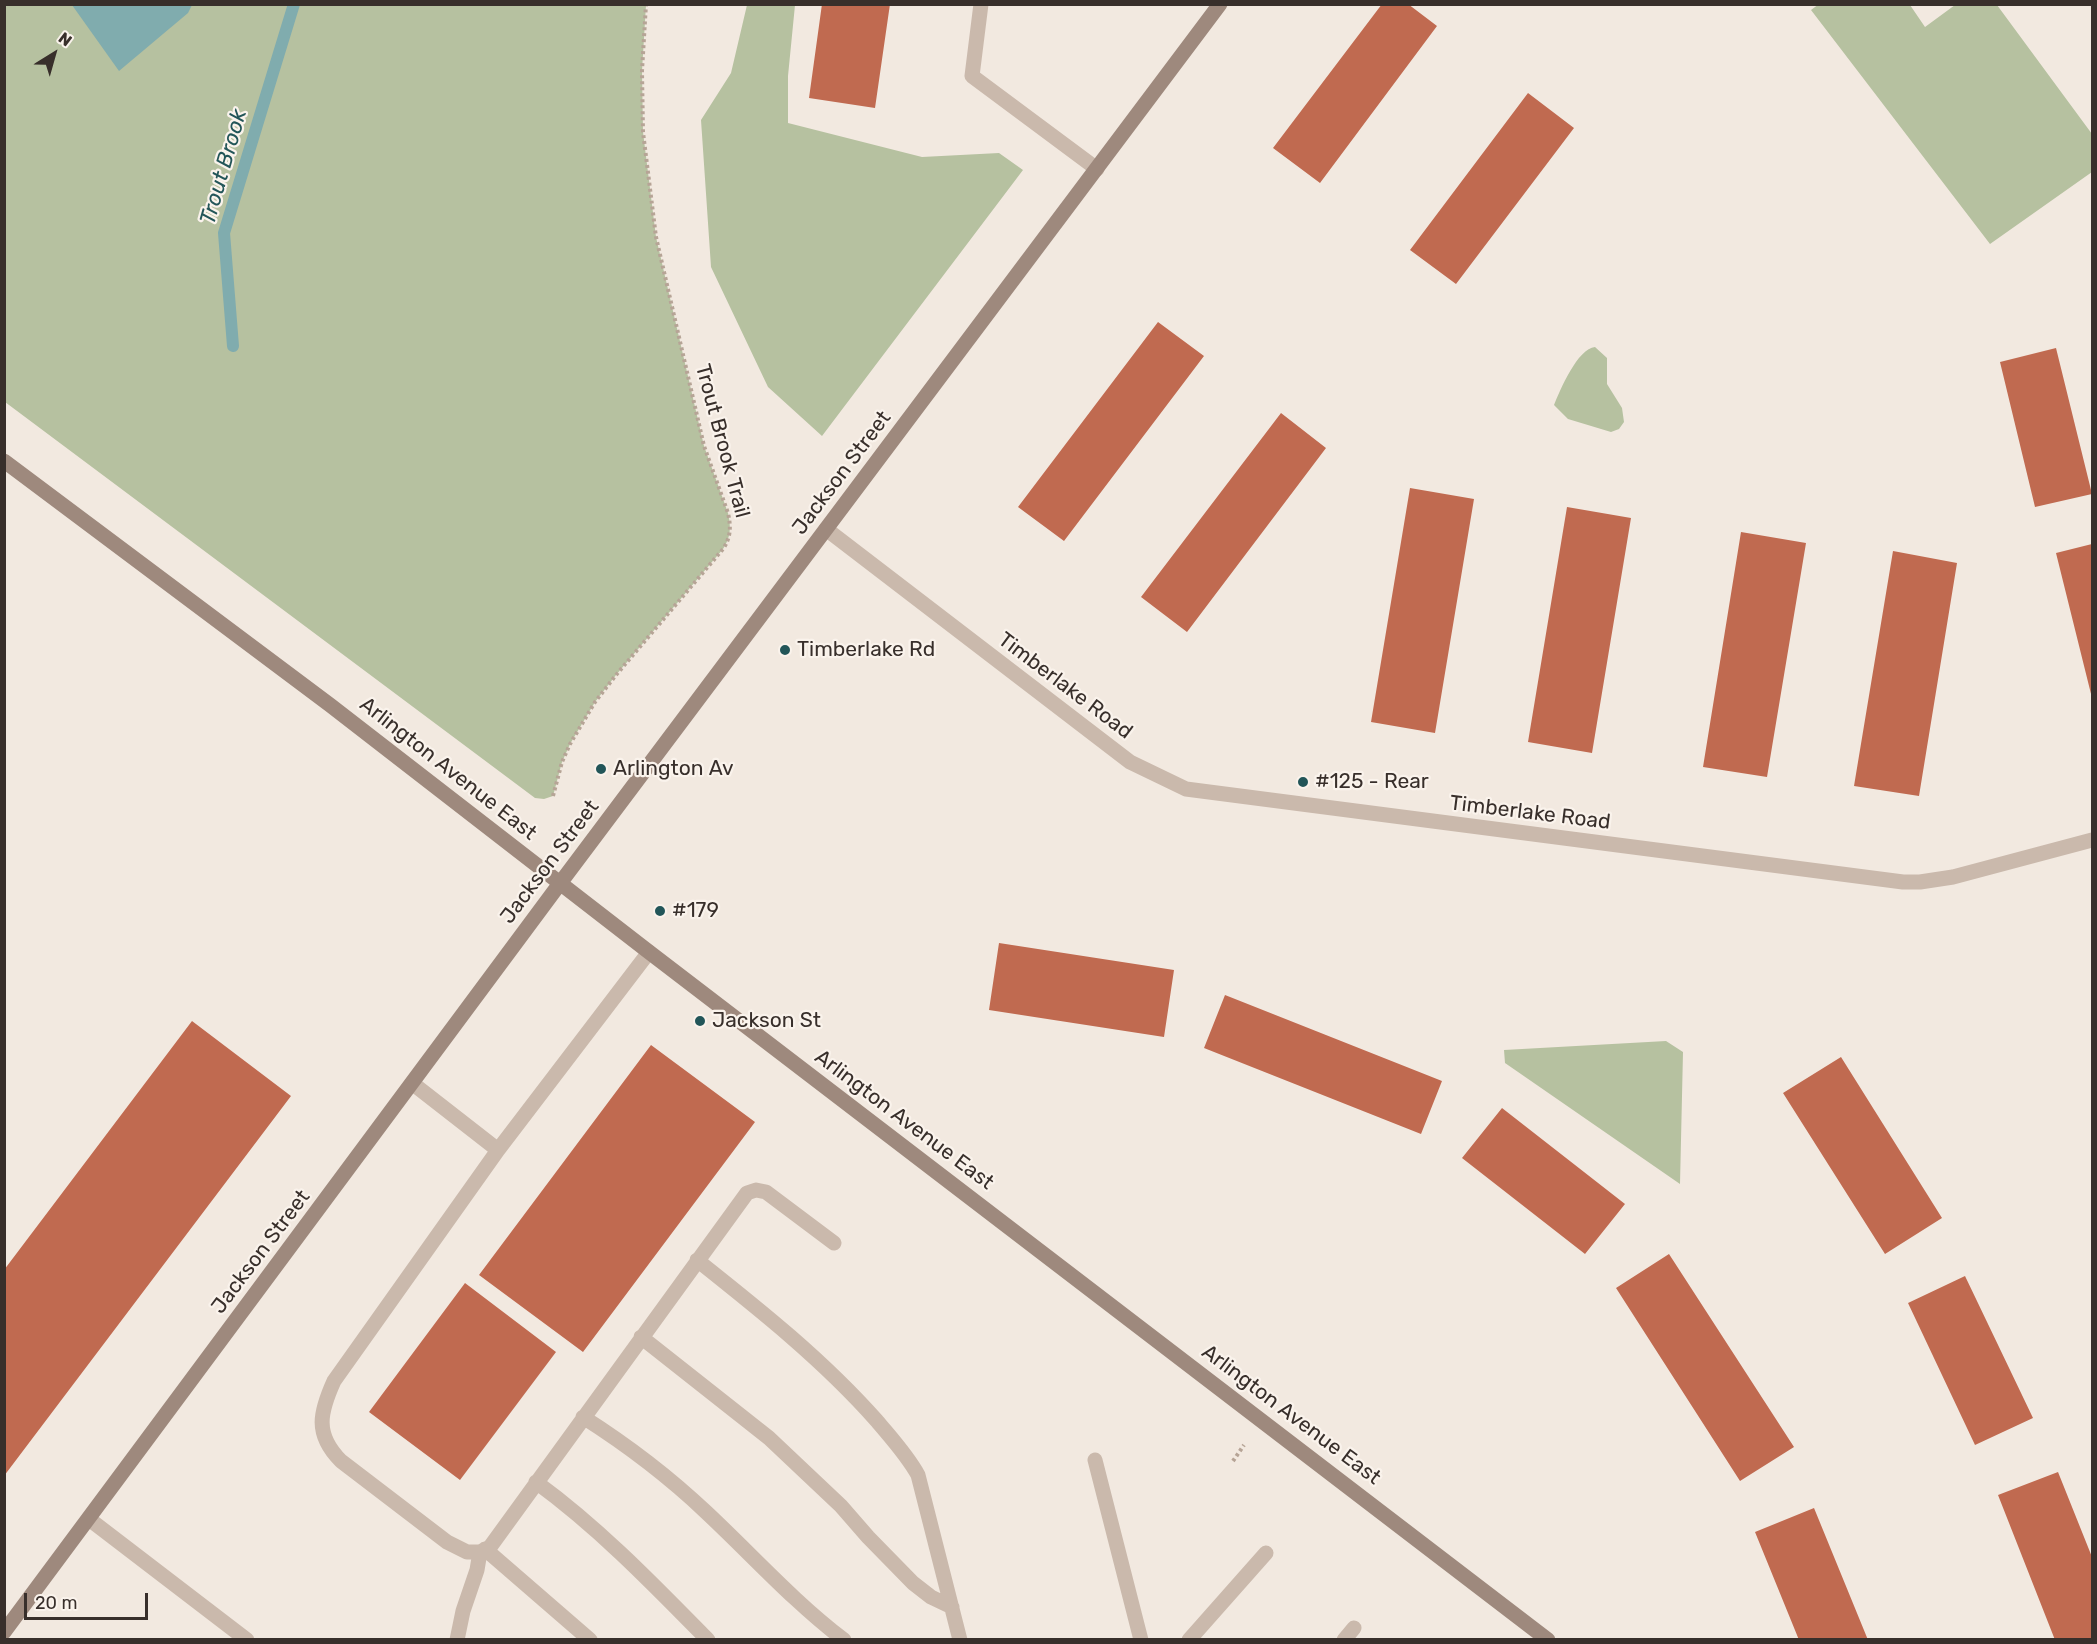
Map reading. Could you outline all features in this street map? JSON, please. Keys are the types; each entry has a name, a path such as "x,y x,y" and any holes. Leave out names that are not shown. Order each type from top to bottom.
{"street":[{"path":"981,4 972,76 1097,169"},
{"name":"Jackson Street","path":"4,1632 561,882 1220,4"},
{"name":"Arlington Avenue East","path":"4,461 330,705 1548,1640"},
{"name":"Timberlake Road","path":"826,529 1130,762 1186,789 1903,882 1953,877 2092,840"},
{"path":"649,952 498,1150 334,1381 323,1405 324,1437 330,1450 341,1461 447,1542 467,1552 482,1551 489,1547 747,1192 756,1190 766,1192 834,1243"},
{"path":"412,1083 498,1150"},
{"path":"697,1260 769,1316 818,1359 863,1405 908,1457 918,1475 960,1640"},
{"path":"641,1337 769,1438 842,1506 868,1537 913,1583 931,1597 952,1607"},
{"path":"583,1417 618,1439 670,1479 707,1512 792,1597 844,1640"},
{"path":"1095,1460 1141,1640"},
{"path":"536,1482 595,1529 708,1640"},
{"path":"89,1519 247,1640"},
{"path":"456,1640 462,1611 482,1551"},
{"path":"482,1551 590,1640"},
{"path":"1189,1640 1266,1553"}],"path":[{"name":"Trout Brook Trail","path":"553,796 562,762 570,744 595,702 729,539 728,513 704,446 655,228 643,132 642,71 646,4"}],"green space":[{"path":"1819,4 1910,5 1925,27 1955,5 1997,5 2092,134 2092,172 1990,244 1811,10"},
{"path":"4,5 646,5 642,71 643,132 656,237 704,446 728,513 730,532 723,549 595,702 570,744 562,762 553,796 544,799 535,798 5,402"},
{"path":"747,5 795,5 788,76 788,123 922,157 999,153 1023,170 822,436 768,387 711,267 701,120 731,73"},
{"path":"1595,347 1607,358 1607,384 1622,408 1624,422 1619,429 1611,432 1568,419 1554,405 1576,362 1582,354"},
{"path":"1666,1041 1683,1052 1680,1184 1505,1063 1504,1050"}],"water":[{"path":"72,5 192,5 188,13 119,71"}],"building":[{"path":"822,4 890,4 875,108 809,98"},
{"path":"1382,4 1408,4 1437,26 1320,183 1273,148"},
{"path":"1528,93 1574,128 1456,284 1410,250"},
{"path":"1158,322 1204,356 1064,541 1018,507"},
{"path":"2056,348 2092,494 2035,507 2000,362"},
{"path":"1281,413 1326,448 1187,632 1141,597"},
{"path":"1410,488 1474,499 1435,733 1371,722"},
{"path":"1567,507 1631,518 1592,753 1528,742"},
{"path":"1741,532 1806,543 1767,777 1703,767"},
{"path":"2092,544 2092,698 2056,553"},
{"path":"1893,551 1957,563 1919,796 1854,786"},
{"path":"999,943 1174,970 1164,1037 989,1010"},
{"path":"1225,995 1442,1081 1421,1134 1204,1048"},
{"path":"192,1021 291,1096 4,1476 4,1270"},
{"path":"651,1045 755,1122 583,1352 479,1275"},
{"path":"1841,1057 1942,1218 1885,1254 1783,1093"},
{"path":"1502,1108 1625,1204 1585,1254 1462,1158"},
{"path":"1669,1254 1794,1447 1740,1481 1616,1288"},
{"path":"1965,1276 2033,1418 1975,1445 1908,1303"},
{"path":"465,1283 556,1352 460,1480 369,1412"},
{"path":"2058,1472 2092,1557 2092,1640 2055,1640 1998,1495"},
{"path":"1814,1508 1868,1640 1799,1640 1755,1532"}],"waterway":[{"name":"Trout Brook","path":"233,346 224,233 294,4"}],"place":[{"name":"Timberlake Rd","path":"785,650"},
{"name":"Arlington Av","path":"601,769"},
{"name":"#125 - Rear","path":"1303,782"},
{"name":"#179","path":"660,911"},
{"name":"Jackson St","path":"700,1021"}]}
